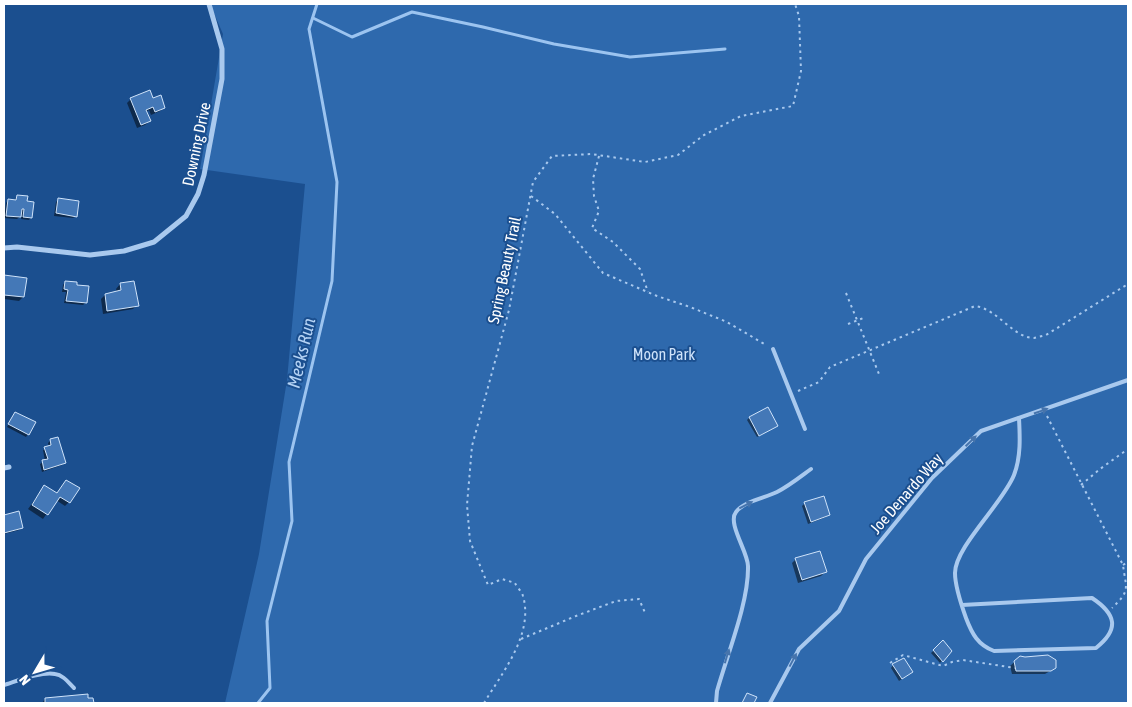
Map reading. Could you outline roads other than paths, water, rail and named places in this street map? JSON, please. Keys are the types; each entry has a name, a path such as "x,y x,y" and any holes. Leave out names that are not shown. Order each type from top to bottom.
{"street":[{"name":"Downing Drive","path":"4,248 17,247 90,255 124,251 154,242 186,216 198,194 204,175 222,79 222,49 209,4"}],"lane":[{"path":"773,349 805,429"},
{"name":"Joe Denardo Way","path":"770,703 799,649 839,611 866,559 932,478 982,431 1128,380"},
{"path":"962,605 1092,598 1112,616 1112,626 1107,640 1096,648 994,650 985,648 977,641 970,630 962,605 955,573 958,561 967,544 1005,493 1014,475 1019,456 1019,418"},
{"path":"716,703 717,691 741,613 747,581 748,564 734,526 733,519 735,513 741,507 784,488 811,469"},
{"path":"4,685 54,674 65,678 74,688"}],"waterway":[{"name":"Meeks Run","path":"258,703 270,688 267,621 292,521 289,462 332,281 337,182 309,29 317,4"},
{"path":"313,18 352,37 412,12 554,44 630,57 725,49"}],"park label":[{"name":"Moon Park","path":"664,354"}]}
